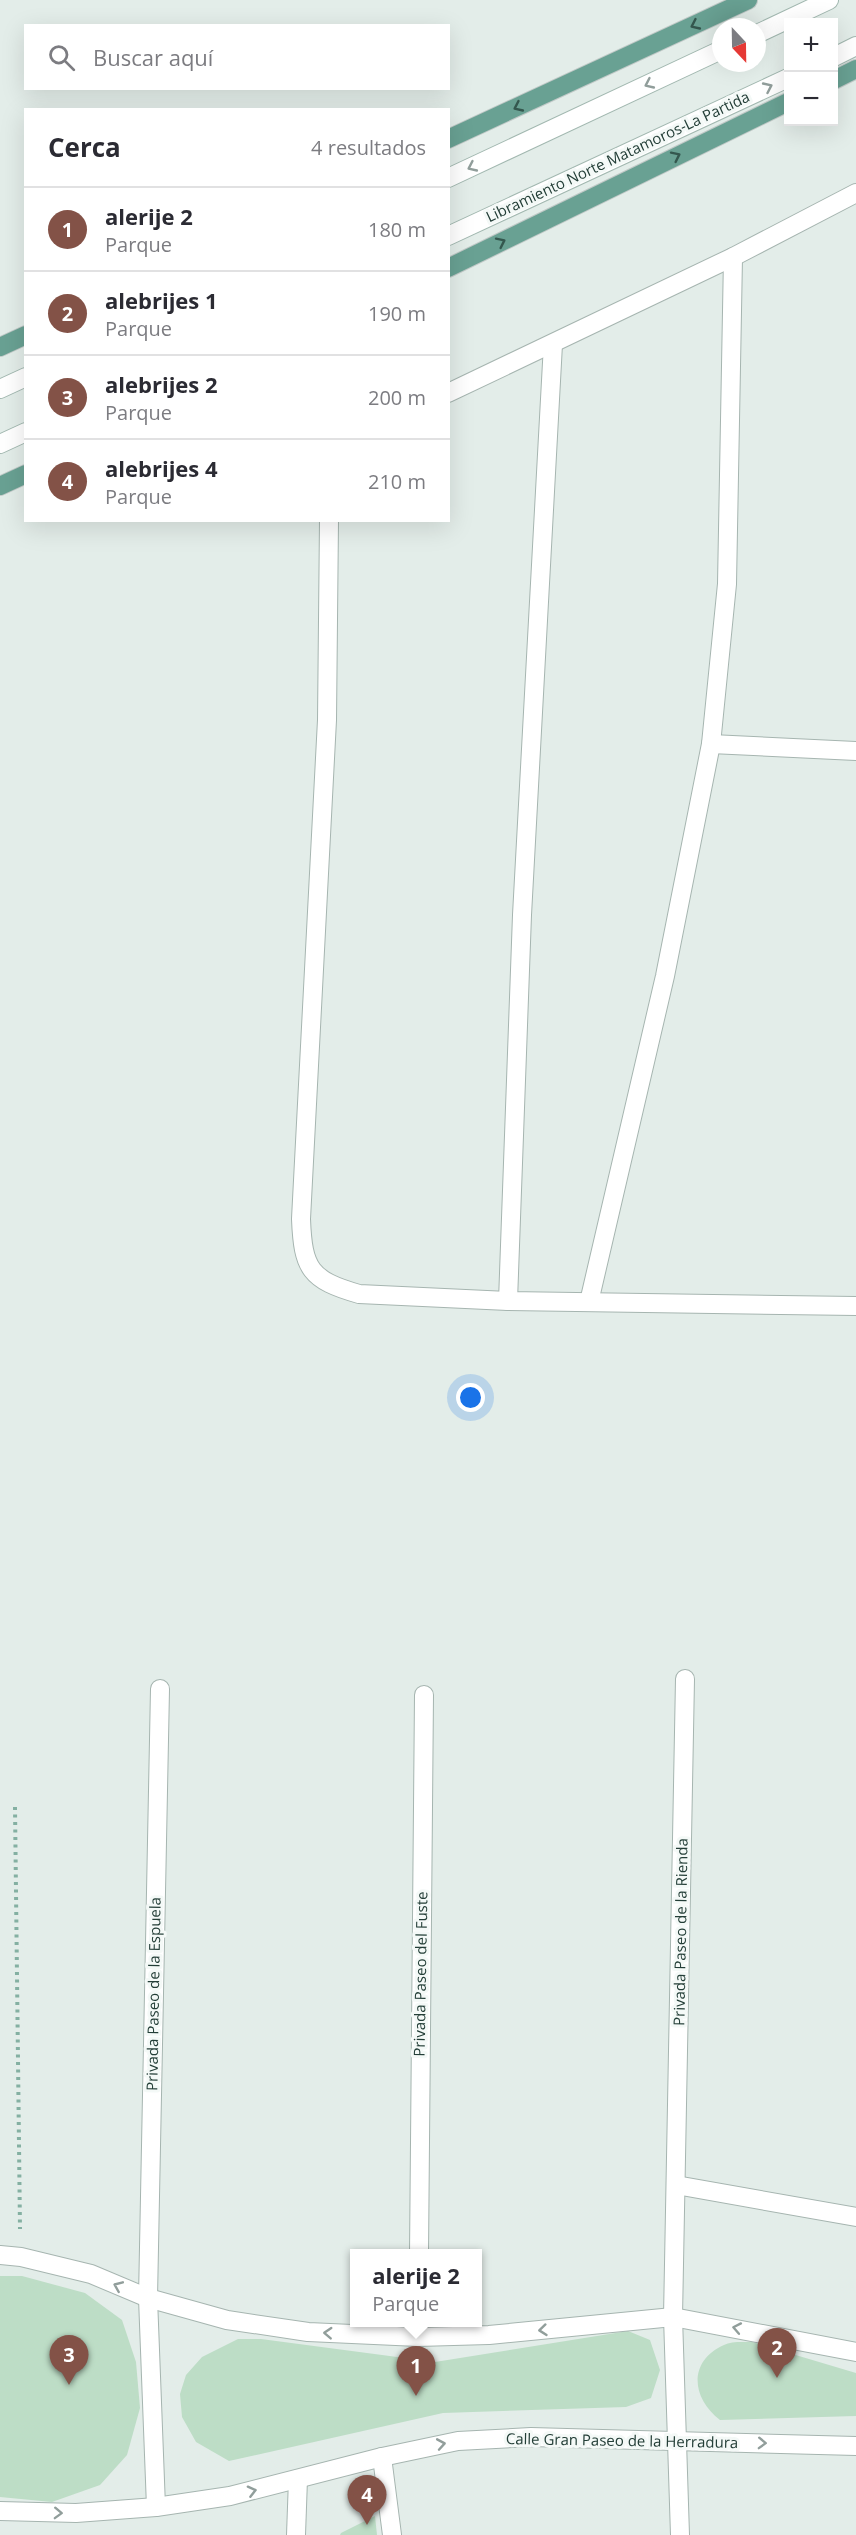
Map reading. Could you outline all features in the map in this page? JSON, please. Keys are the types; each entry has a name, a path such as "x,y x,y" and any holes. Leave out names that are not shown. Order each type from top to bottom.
{"main road":[{"path":"450,138 748,0"},
{"path":"838,78 856,69"},
{"path":"450,267 784,104"},
{"path":"0,347 24,336"},
{"path":"0,486 24,475"}],"street":[{"path":"766,30 829,0"},
{"path":"838,55 856,46"},
{"path":"450,177 712,55"},
{"name":"Libramiento Norte Matamoros-La Partida","path":"450,235 784,80"},
{"path":"450,392 733,257 856,193"},
{"path":"589,1302 664,976 711,744 727,584 733,257"},
{"path":"508,1301 522,915 553,344"},
{"path":"0,388 24,378"},
{"path":"0,444 24,433"},
{"path":"329,522 327,720 301,1219 302,1244 308,1264 319,1279 337,1288 359,1294 508,1301 856,1306"},
{"path":"711,744 856,751"},
{"name":"Privada Paseo de la Rienda","path":"680,2535 673,2317 686,1679"},
{"name":"Privada Paseo de la Espuela","path":"156,2507 148,2298 160,1689"},
{"name":"Privada Paseo del Fuste","path":"419,2249 424,1695"},
{"path":"676,2185 856,2217"},
{"path":"0,2255 21,2257 91,2274 148,2298 227,2320 308,2332 418,2330 489,2335 673,2317 856,2352"},
{"name":"Calle Gran Paseo de la Herradura","path":"0,2511 76,2513 156,2507 230,2496 381,2457 458,2441 531,2437 856,2446"},
{"path":"381,2457 392,2535"},
{"path":"296,2535 298,2480"}],"path":[{"path":"15,1807 21,2257"}],"green space":[{"path":"0,2276 22,2276 85,2293 122,2320 136,2362 140,2408 127,2455 100,2485 52,2502 0,2497"},
{"path":"628,2331 650,2340 660,2370 651,2398 626,2407 443,2413 229,2461 196,2442 182,2417 180,2394 186,2375 202,2357 238,2339 261,2339 435,2362"},
{"path":"734,2342 752,2342 856,2373 856,2416 720,2420 703,2401 699,2391 699,2370 704,2360 712,2352 724,2345"},
{"path":"375,2516 377,2535 340,2535 341,2533"}],"place":[{"name":"alebrijes 1","path":"777,2378"},
{"name":"alebrijes 2","path":"69,2385"},
{"name":"alerije 2","path":"416,2396"},
{"name":"alebrijes 4","path":"367,2525"}]}
